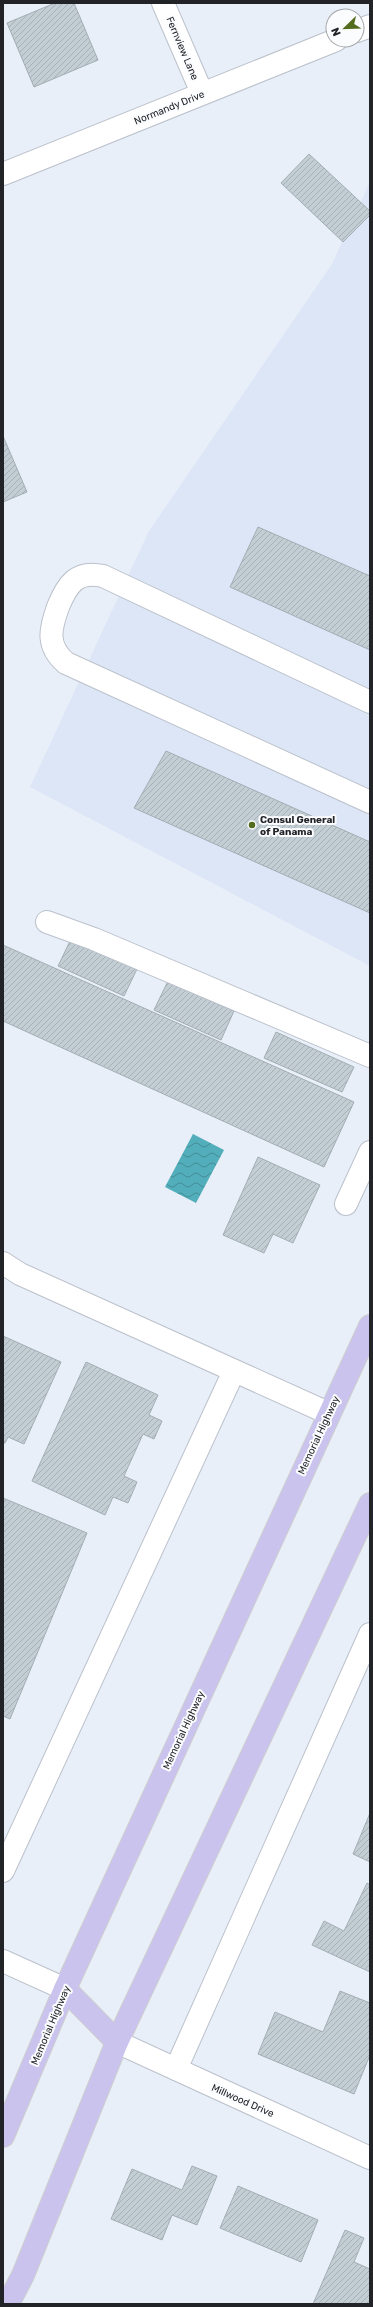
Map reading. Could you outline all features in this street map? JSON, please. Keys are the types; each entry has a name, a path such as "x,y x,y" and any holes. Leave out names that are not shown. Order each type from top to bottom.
{"main road":[{"name":"Memorial Highway","path":"3,2136 64,1989 328,1413 370,1326"},
{"path":"8,2304 23,2275 117,2042 370,1504"},
{"path":"64,1989 117,2042"}],"street":[{"name":"Fernview Lane","path":"163,3 202,93"},
{"name":"Normandy Drive","path":"3,174 325,44"},
{"path":"370,702 103,576 86,575 69,585 51,626 55,649 66,663 370,802"},
{"path":"46,922 94,938 370,1056"},
{"path":"346,1204 370,1152"},
{"path":"3,1263 20,1274 328,1413"},
{"path":"3,1872 234,1371"},
{"path":"176,2070 370,1634"},
{"path":"3,1961 64,1989"},
{"name":"Millwood Drive","path":"117,2042 370,2158"}],"shaded area":[{"path":"370,182 370,966 30,787 149,531 332,264"}],"water":[{"path":"193,1134 224,1150 196,1203 165,1187"}],"building":[{"path":"55,3 74,3 98,60 34,87 7,23"},
{"path":"309,154 370,211 370,215 343,242 281,183"},
{"path":"3,436 27,492 3,502"},
{"path":"258,527 370,576 370,650 230,587"},
{"name":"Consul General of Panama","path":"166,751 370,842 370,913 134,808"},
{"path":"71,939 137,969 124,996 58,966"},
{"path":"3,945 354,1102 324,1167 3,1021"},
{"path":"168,981 234,1011 221,1040 154,1010"},
{"path":"276,1032 354,1067 342,1092 264,1058"},
{"path":"258,1157 320,1185 293,1243 273,1234 264,1253 223,1235"},
{"path":"3,1336 61,1362 24,1444 8,1437 5,1443 3,1443"},
{"path":"86,1362 158,1395 149,1415 162,1421 154,1439 143,1434 124,1476 137,1482 128,1503 113,1497 105,1515 32,1481"},
{"path":"3,1498 87,1533 10,1719 3,1716"},
{"path":"370,1813 370,1862 353,1854"},
{"path":"367,1883 370,1885 370,1972 312,1945 324,1921 344,1931"},
{"path":"340,1991 370,2003 370,2055 354,2094 258,2054 275,2012 323,2032"},
{"path":"192,2166 217,2176 197,2225 172,2215 162,2240 111,2219 132,2169 182,2190"},
{"path":"238,2186 318,2220 301,2262 220,2228"},
{"path":"345,2230 364,2238 354,2262 370,2269 370,2304 313,2304"}],"place":[{"name":"Consul General of Panama","path":"252,825"}]}
